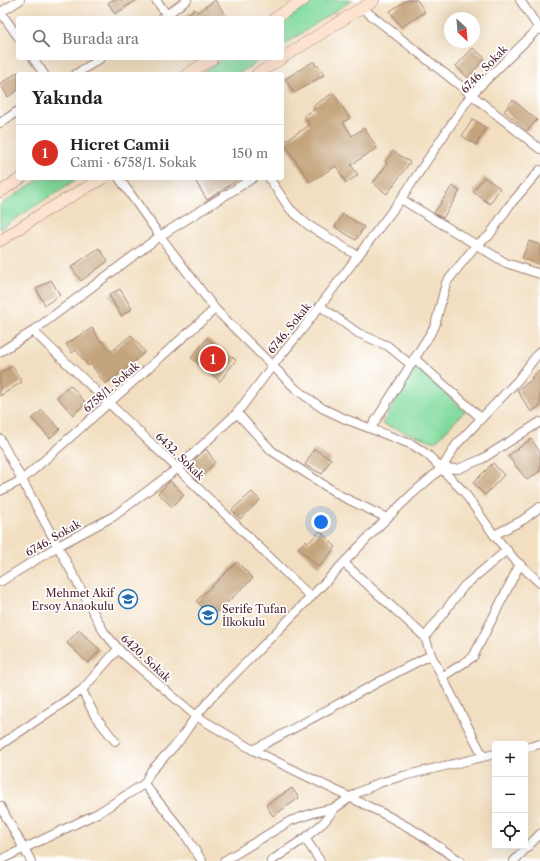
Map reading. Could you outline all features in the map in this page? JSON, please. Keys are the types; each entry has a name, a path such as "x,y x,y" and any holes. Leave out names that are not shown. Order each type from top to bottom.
{"main road":[{"path":"279,16 304,0"},
{"path":"284,57 374,0"},
{"path":"190,72 210,60"},
{"path":"260,72 279,60"},
{"path":"0,192 18,180"},
{"path":"0,241 44,212 100,180"}],"street":[{"path":"16,34 1,11 20,0"},
{"path":"156,0 164,16 187,0"},
{"path":"520,0 540,29"},
{"path":"362,8 471,96 540,149"},
{"name":"6746. Sokak","path":"0,582 58,546 114,516 178,468 237,413 401,200 471,96 540,29"},
{"path":"34,60 43,72"},
{"path":"79,72 98,60"},
{"path":"0,123 16,112"},
{"path":"371,428 435,326 446,283 476,245 489,236 509,206 540,170"},
{"path":"120,180 215,309 297,390 322,408 343,418 413,445 428,455 464,492 494,535 507,550 540,583"},
{"path":"0,352 33,331 160,236 250,180"},
{"path":"269,180 290,209 308,225 358,256"},
{"path":"401,200 506,263 540,274"},
{"path":"320,306 358,333 388,346 412,361 481,418"},
{"name":"6758/1. Sokak","path":"0,491 22,480 215,309"},
{"name":"6432. Sokak","path":"33,331 178,468 311,597"},
{"path":"0,860 98,813 144,784 151,771 179,741 196,716 213,696 387,518 442,468 456,445 518,380 540,351"},
{"path":"237,413 272,450 341,496 387,518"},
{"path":"442,468 458,468 482,459 540,422"},
{"name":"6420. Sokak","path":"0,439 104,632 118,648 196,716 253,750 417,832 443,851 460,861"},
{"path":"494,535 523,520 540,507"},
{"path":"425,637 464,586 507,550"},
{"path":"344,563 425,637 431,655 483,756"},
{"path":"442,677 473,657 520,564"},
{"path":"0,745 82,690 118,648"},
{"path":"253,750 431,655"},
{"path":"82,690 95,716 115,741"},
{"path":"528,747 540,744"},
{"path":"271,861 305,838 324,822 335,808 350,798 379,783 492,754"},
{"path":"144,784 184,833 202,861"},
{"path":"0,806 31,861"},
{"path":"224,861 290,821 316,812 335,808"},
{"path":"514,861 540,834"},
{"path":"305,838 320,861"},
{"path":"443,851 448,861"}],"green space":[{"path":"314,0 352,0 284,45 284,19"},
{"path":"222,60 260,60 241,72 203,72"},
{"path":"38,180 75,180 0,229 0,205"},
{"path":"416,366 465,411 435,442 382,424"}],"building":[{"path":"112,0 137,0 115,14 108,3"},
{"path":"215,0 227,16 185,16 195,9 198,12"},
{"path":"407,0 417,0 425,12 401,27 390,11"},
{"path":"473,48 485,58 468,78 456,66"},
{"path":"314,61 316,66 319,66 324,75 294,93 285,79"},
{"path":"16,73 16,91 8,97 0,84"},
{"path":"333,93 350,118 343,122 352,136 364,128 377,148 351,165 358,175 346,183 336,166 310,182 284,143 284,141 310,125 304,116 315,109 313,106"},
{"path":"513,100 537,120 527,131 504,111"},
{"path":"473,119 486,128 476,145 462,136"},
{"path":"393,151 410,162 387,194 373,183 387,164 385,162"},
{"path":"484,177 500,188 490,204 473,192"},
{"path":"200,180 237,180 207,200 196,182"},
{"path":"452,186 460,191 443,218 434,213"},
{"path":"343,214 364,227 356,240 335,227"},
{"path":"529,241 540,245 540,265 522,258"},
{"path":"99,248 108,261 81,281 71,267"},
{"path":"51,280 60,295 45,305 36,289"},
{"path":"120,289 132,309 121,316 109,295"},
{"path":"92,328 101,342 102,341 111,352 131,335 145,352 105,384 91,364 88,366 76,350 72,353 66,344"},
{"path":"207,338 236,360 220,381 191,358"},
{"path":"12,366 22,382 0,396 0,374"},
{"path":"540,370 540,406 531,412 517,390 533,379 531,378"},
{"path":"70,385 86,403 73,415 57,397"},
{"path":"42,410 60,429 50,438 32,419"},
{"path":"531,439 540,452 540,471 527,480 508,456"},
{"path":"206,449 215,462 202,476 189,465"},
{"path":"314,449 331,459 322,474 305,465"},
{"path":"493,463 504,475 485,495 473,483"},
{"path":"170,481 184,495 172,507 158,493"},
{"path":"252,492 260,500 240,519 232,510"},
{"path":"320,531 336,547 319,567 298,548 306,540 308,543"},
{"path":"237,562 253,578 212,617 196,601"},
{"path":"79,630 100,650 88,663 67,643"},
{"path":"292,788 299,798 273,816 266,805"}],"place":[{"name":"Hicret Camii","path":"213,359"},
{"name":"Mehmet Akif Ersoy Anaokulu","path":"128,599"},
{"name":"Şerife Tufan İlkokulu","path":"208,615"}]}
